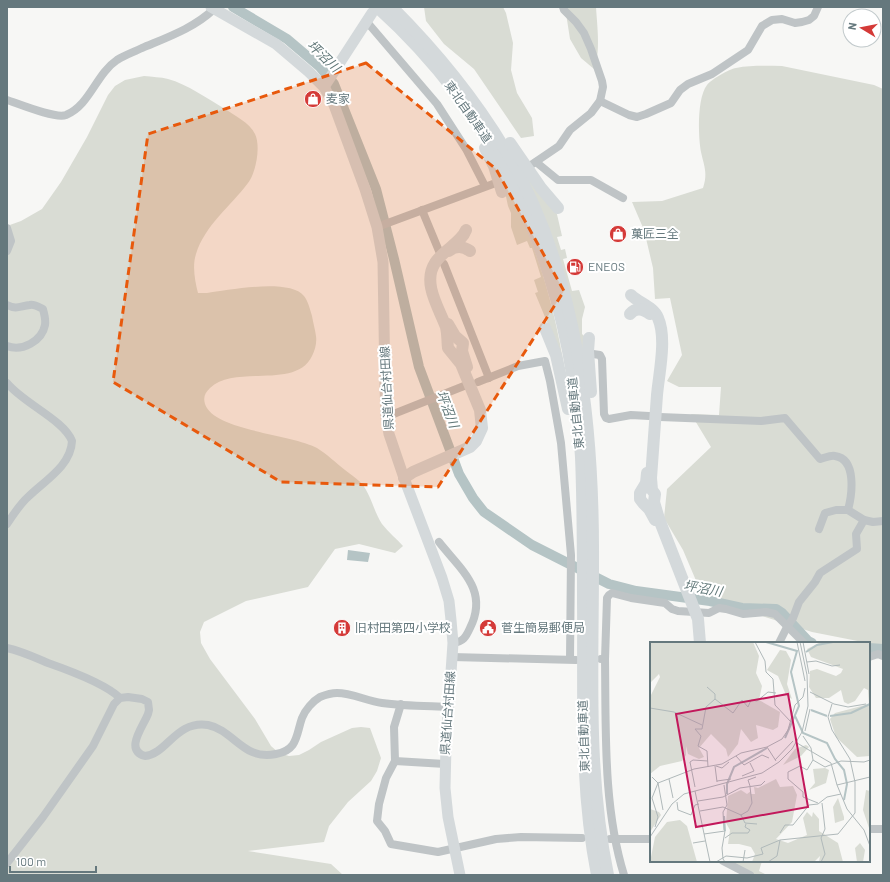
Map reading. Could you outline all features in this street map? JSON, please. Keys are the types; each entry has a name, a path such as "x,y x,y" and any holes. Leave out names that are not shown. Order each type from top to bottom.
{"highway":[{"name":"東北自動車道","path":"392,7 422,45 461,84 494,131 509,156 524,184 536,213 559,274 568,304 586,409 590,471 585,557 588,585 594,760 600,827 608,875"},
{"name":"東北自動車道","path":"372,14 422,45"},
{"path":"422,45 429,67 450,92 472,126 494,166 493,187"},
{"path":"422,45 445,58 468,86 541,188 558,208"},
{"path":"464,453 476,441 480,434 482,423 480,410 461,364 448,348 446,327 432,294 430,274 432,266 437,259 458,241 465,234 466,230"},
{"path":"404,478 413,472 445,462 471,451 482,438 485,430 486,421 483,409 464,358 463,343 452,332 438,299 434,283 434,274 438,263 452,249 465,248 470,251"},
{"path":"631,295 637,301 654,311 661,326 661,348 651,478 652,490 655,494 654,502 659,519 695,615 700,634 700,642"},
{"path":"630,314 633,310 637,309 643,310 651,315 656,323 659,339 646,483 640,494 640,499 649,509 654,519 686,592"},
{"path":"545,328 556,355 563,379 570,417 576,459 585,557"},
{"path":"585,557 597,524 594,431 588,351 589,338"},
{"name":"東北自動車道","path":"588,585 584,764 590,830 598,875"},
{"path":"695,615 697,642"}],"main road":[{"name":"県道仙台村田線","path":"213,8 276,44 325,86 334,105 365,188 383,225 386,417 389,434 404,478 442,578 452,620 452,657 445,764 446,795 454,850 460,875"},
{"path":"325,86 372,14"}],"street":[{"path":"564,7 564,10 584,33 603,87 600,101 591,113 570,130 559,146 534,164 558,180 591,180 623,198"},
{"path":"600,101 629,115 637,117 652,111 672,102 680,90 688,84 712,74 748,50 762,26 772,20 782,19 795,23 809,20 814,16 818,7"},
{"path":"7,100 54,116 64,116 77,108 104,72 118,59 185,30 204,19 213,8"},
{"path":"372,14 437,104 493,187 422,210 383,225"},
{"path":"422,210 438,251"},
{"path":"7,228 11,241 10,247 7,251"},
{"path":"444,264 489,378"},
{"path":"7,305 22,308 31,304 43,309 46,324 39,338 28,345 20,348 7,346"},
{"path":"593,354 600,355 602,359 604,414 606,418 609,419 631,415 649,416"},
{"path":"452,657 573,659 571,578 585,557 561,443 550,381 549,361 518,366 478,382"},
{"path":"7,383 25,400 60,426 72,441 70,452 61,466 25,500 7,524"},
{"path":"386,417 464,386"},
{"path":"660,417 761,421 785,418 820,459 836,456 844,459 851,473 851,496 848,510"},
{"path":"819,529 826,513 836,510 848,510 864,520 873,522 883,521"},
{"path":"780,642 799,602 815,582 820,572 857,549 856,534 864,520"},
{"path":"439,542 470,580 475,591 477,601 475,617 464,640 452,643"},
{"path":"624,875 612,839 603,659 607,598 612,593 631,598 665,603 672,609 678,611 709,613 719,608 743,614 766,612 775,614 789,624 803,642"},
{"path":"7,648 31,655 73,672 107,689 120,698 134,697 148,702 148,714 136,739 134,747 136,752 145,756 155,753 180,731 201,725 215,727 224,732 244,749 254,753 275,754 290,747 295,742 302,717 310,706 319,698 329,694 337,693 381,703 449,707"},
{"path":"870,657 878,654 883,656"},
{"path":"7,863 43,817 93,746 114,704 120,698"},
{"path":"401,704 394,727 395,761 386,778 379,804 377,821 385,831 391,844 434,852 454,850 482,842 508,838 582,838"},
{"path":"395,761 445,764"},
{"path":"870,829 883,829"},
{"path":"612,839 650,839"},
{"path":"725,862 728,865 750,875"}],"highlighted area":[{"path":"366,63 496,169 564,291 438,487 281,482 113,382 148,134"}],"shaded area":[{"path":"424,7 503,7 506,13 513,43 511,70 517,93 532,118 534,136 521,138 474,69 444,44 426,21"},
{"path":"565,7 596,7 598,47 594,69 581,58 570,39"},
{"path":"782,66 874,85 883,89 883,646 870,643 870,642 863,642 812,632 703,597 683,550 664,518 667,489 711,447 691,414 719,415 721,387 679,387 667,381 682,355 670,298 655,299 653,268 644,230 632,202 662,201 703,188 705,174 700,145 699,117 701,99 704,91 709,83 725,72 742,67"},
{"path":"144,76 159,77 183,84 246,123 253,130 257,139 257,159 251,179 212,225 200,244 196,254 194,268 198,293 273,286 297,291 304,296 308,303 316,333 316,346 312,356 304,366 293,372 279,375 249,376 221,381 210,388 207,392 204,397 205,404 211,413 238,426 305,443 321,450 362,484 368,493 382,524 403,546 395,553 359,544 335,549 308,587 246,601 204,622 200,632 201,643 210,659 255,719 271,746 279,753 289,756 299,755 321,742 352,728 370,728 381,758 377,771 371,781 348,802 329,826 324,842 248,851 331,864 343,875 7,875 7,226 21,221 42,209 61,182 87,137 108,95 115,86 125,80"},
{"path":"521,165 556,210 562,236 557,237 561,250 565,249 567,258 563,259 572,291 579,290 585,307 582,319 582,334 586,338 585,373"},
{"path":"501,173 513,197 533,245 549,295 565,372 552,334 535,293 538,292 534,280 541,277 532,248 530,248 527,241 517,245 511,227 511,213 508,206"},
{"path":"348,550 370,553 368,562 347,560"},
{"path":"730,862 762,862 759,871 767,875 755,875"}],"waterway":[{"name":"坪沼川","path":"233,7 287,39 320,67 334,84 376,189 419,367 459,474 473,498 484,512 532,545 609,584 636,591 710,601 742,608 776,609 782,613 810,642"},
{"name":"坪沼川","path":"870,648 883,649"}],"place":[{"name":"麦家","path":"313,99"},
{"name":"菓匠三全","path":"618,234"},
{"name":"ENEOS","path":"575,267"},
{"name":"旧村田第四小学校","path":"342,628"},
{"name":"菅生簡易郵便局","path":"488,628"}]}
